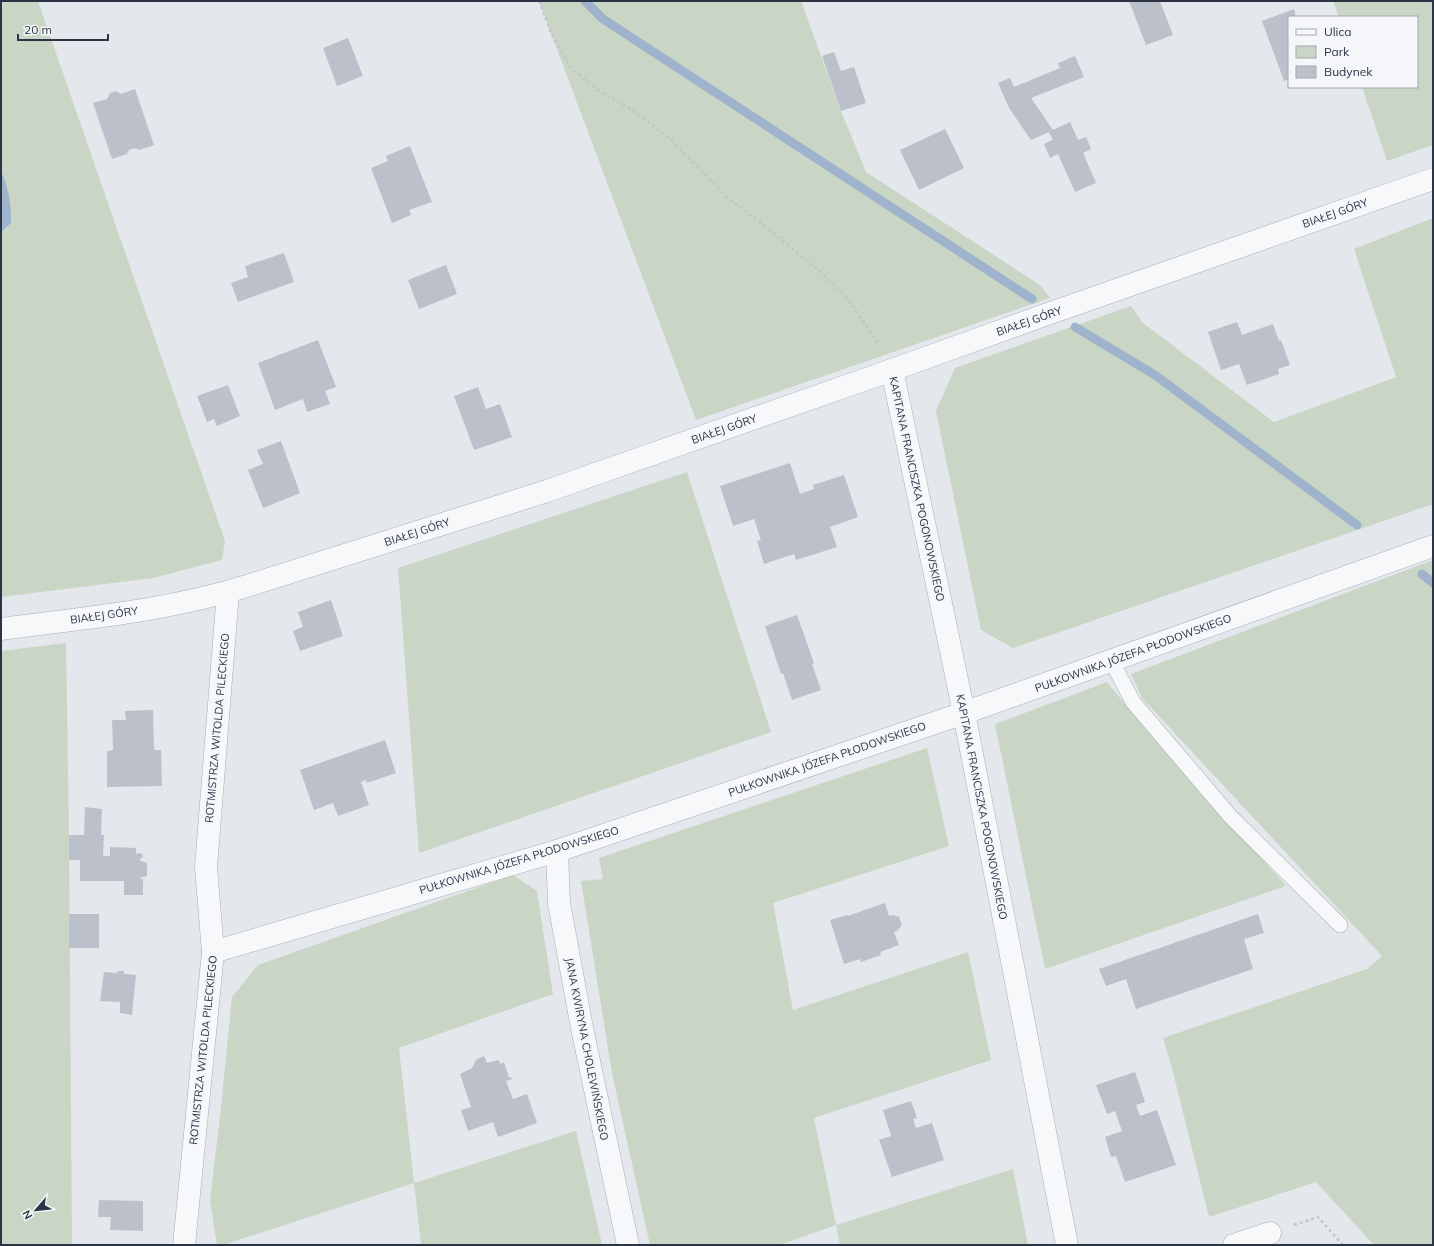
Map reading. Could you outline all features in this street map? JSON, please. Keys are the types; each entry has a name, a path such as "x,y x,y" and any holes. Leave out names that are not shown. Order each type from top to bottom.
{"street":[{"name":"BIAŁEJ GÓRY","path":"1,629 143,610 228,592 547,491 1433,179"},
{"name":"KAPITANA FRANCISZKA POGONOWSKIEGO","path":"892,370 964,713 1067,1245"},
{"name":"PUŁKOWNIKA JÓZEFA PŁODOWSKIEGO","path":"213,952 557,851 964,713 1433,546"},
{"name":"ROTMISTRZA WITOLDA PILECKIEGO","path":"184,1245 213,952 206,867 228,592"},
{"name":"JANA KWIRYNA CHOLEWIŃSKIEGO","path":"557,851 559,903 582,1028 628,1245"},
{"path":"1234,1245 1270,1233"}],"lane":[{"path":"1111,660 1134,702 1230,816 1340,925"}],"path":[{"path":"539,1 552,35 571,68 599,91 636,112 670,138 728,198 765,226 823,274 849,301 878,342 892,370"},
{"path":"1270,1233 1318,1218 1343,1245"}],"green space":[{"path":"1,1 38,1 225,541 222,560 153,578 1,597"},
{"path":"539,1 801,1 841,111 866,172 1040,285 1050,298 696,420"},
{"path":"1333,1 1433,1 1433,145 1387,161 1362,88 1418,88 1418,16 1339,16"},
{"path":"1433,218 1433,504 1013,648 981,630 936,411 955,368 1131,306 1143,323 1274,422 1396,377 1354,249"},
{"path":"687,472 771,732 419,853 398,568"},
{"path":"1433,560 1433,1245 1374,1245 1316,1182 1209,1217 1173,1072 1163,1038 1367,969 1382,956 1142,698 1131,674"},
{"path":"66,643 72,1245 1,1245 1,651"},
{"path":"1107,682 1142,725 1286,886 1045,969 995,724"},
{"path":"927,748 949,846 773,903 793,1010 968,952 991,1060 814,1118 836,1225 780,1245 650,1245 612,1073 581,881 603,879 599,858"},
{"path":"513,875 537,891 553,994 399,1048 414,1183 223,1245 217,1245 210,1200 232,997 258,965"},
{"path":"576,1131 602,1245 421,1245 414,1183"},
{"path":"1013,1169 1028,1245 840,1245 836,1225"}],"water":[{"path":"1,171 9,197 11,223 1,232"}],"building":[{"path":"1129,1 1160,1 1173,35 1146,45"},
{"path":"1294,9 1296,16 1288,16 1288,79 1284,81 1262,21"},
{"path":"348,38 363,76 337,86 323,48"},
{"path":"834,52 841,71 854,67 866,103 841,111 822,56"},
{"path":"1075,56 1084,77 1031,98 1053,130 1070,122 1078,140 1086,137 1091,149 1083,153 1096,183 1075,192 1058,154 1050,158 1044,144 1053,140 1049,132 1031,140 1009,108 998,83 1010,78 1014,87 1060,68 1058,63"},
{"path":"135,89 154,145 139,150 135,148 129,150 127,154 112,159 93,103 107,99 110,93 116,91 121,94"},
{"path":"945,129 964,168 919,190 900,150"},
{"path":"410,146 432,202 409,210 411,215 392,223 371,168 388,161 386,156"},
{"path":"284,253 294,282 238,302 231,283 248,277 245,266"},
{"path":"446,265 457,294 419,309 408,280"},
{"path":"1237,322 1242,335 1273,324 1279,341 1281,340 1290,365 1278,369 1279,374 1247,385 1239,364 1221,370 1208,332"},
{"path":"318,340 336,387 325,391 330,404 307,412 303,399 275,410 258,363"},
{"path":"228,385 240,416 217,426 214,419 207,422 197,396"},
{"path":"478,387 486,409 500,404 512,437 474,450 454,396"},
{"path":"281,441 300,493 263,508 248,470 263,464 257,450"},
{"path":"790,463 800,494 814,489 813,485 844,475 858,517 830,527 837,547 796,560 794,554 764,564 757,541 761,540 754,519 733,526 720,486"},
{"path":"331,600 343,636 300,651 293,631 303,627 298,612"},
{"path":"797,615 814,663 812,664 821,690 792,700 783,673 781,674 765,626"},
{"path":"153,710 154,750 161,750 162,786 107,787 107,751 113,750 112,720 126,720 125,711"},
{"path":"385,740 396,773 367,783 366,780 361,782 369,805 338,816 333,803 314,810 300,770"},
{"path":"85,807 102,809 101,835 104,835 103,856 110,856 110,847 136,848 136,854 142,854 143,857 139,860 147,863 147,876 139,878 143,879 143,895 124,895 124,881 80,881 80,860 69,860 69,835 84,835"},
{"path":"885,903 889,916 892,915 899,917 902,925 897,931 894,932 899,945 880,952 881,955 861,962 860,959 844,964 830,920 848,916"},
{"path":"69,914 99,914 99,948 69,948"},
{"path":"1258,914 1264,933 1244,939 1253,969 1136,1009 1126,979 1106,986 1099,969"},
{"path":"117,971 124,971 124,974 136,975 132,1015 120,1013 120,1002 100,1001 104,972 118,973"},
{"path":"484,1056 487,1063 498,1060 501,1064 504,1062 509,1078 511,1077 512,1079 506,1081 513,1099 527,1094 537,1123 498,1137 493,1122 468,1131 461,1110 471,1107 460,1074 472,1068 476,1060"},
{"path":"1135,1072 1145,1102 1136,1105 1140,1116 1157,1110 1176,1165 1125,1182 1116,1156 1111,1157 1105,1137 1122,1131 1115,1111 1107,1114 1096,1085"},
{"path":"911,1101 917,1118 913,1119 916,1128 932,1123 944,1160 892,1177 879,1140 891,1136 883,1110"},
{"path":"99,1200 143,1201 143,1231 110,1230 111,1217 98,1217"}],"waterway":[{"path":"585,1 603,19 1032,299"},
{"path":"1075,327 1155,375 1357,525"},
{"path":"1422,574 1433,583"}]}
